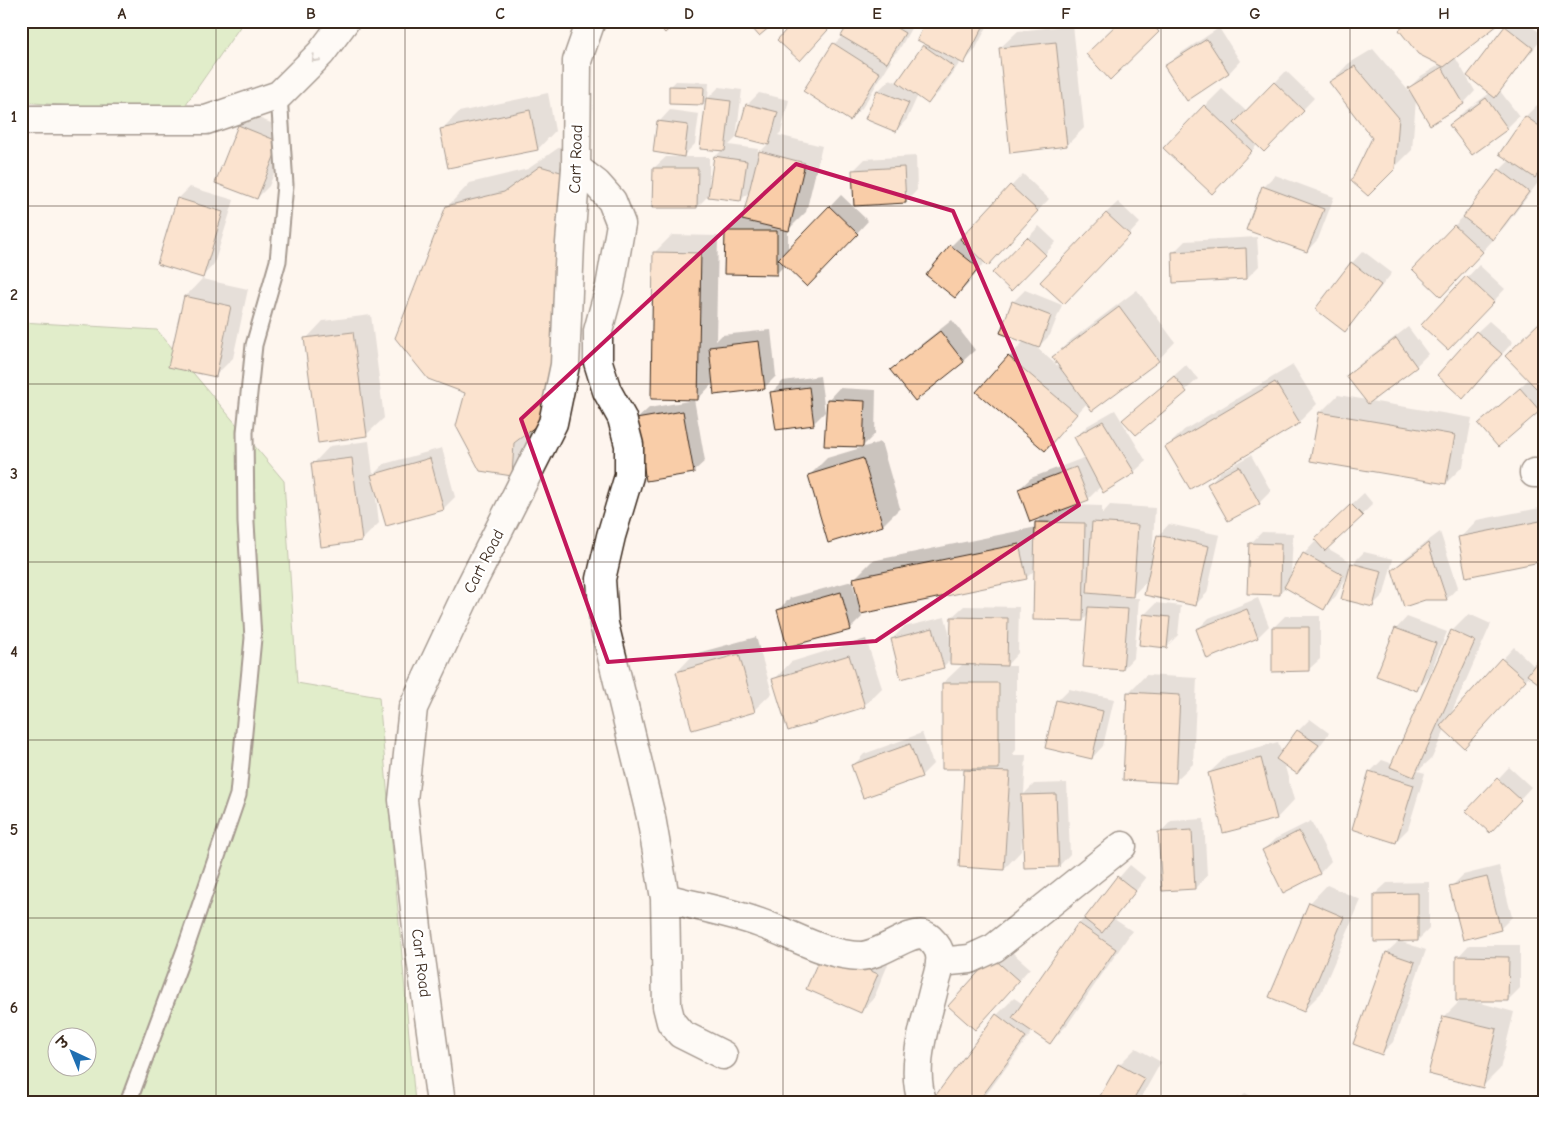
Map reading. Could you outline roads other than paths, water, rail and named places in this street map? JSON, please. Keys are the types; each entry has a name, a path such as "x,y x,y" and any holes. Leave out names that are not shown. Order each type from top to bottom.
{"street":[{"path":"21,120 206,120 279,95 321,53 346,21"},
{"name":"Cart Road","path":"441,1103 418,937 403,800 413,708 467,593 553,423 565,365 570,242 576,168 577,61 591,21"},
{"path":"576,168 597,184 612,201 621,224 610,287 598,331 598,362 608,391 622,418 629,445 628,476 601,580 604,624 651,817 665,898 667,1006 671,1022 681,1034 724,1055"},
{"path":"940,962 970,959 994,948 1122,846"},
{"path":"665,898 760,922 818,947 844,955 863,956 881,951 913,935 923,934 932,939 939,950 940,962 922,1035 917,1064 920,1097 923,1103"}],"lane":[{"path":"128,1103 186,947 238,794 254,638 246,523 245,432 254,345 278,261 285,185 279,95"}]}
